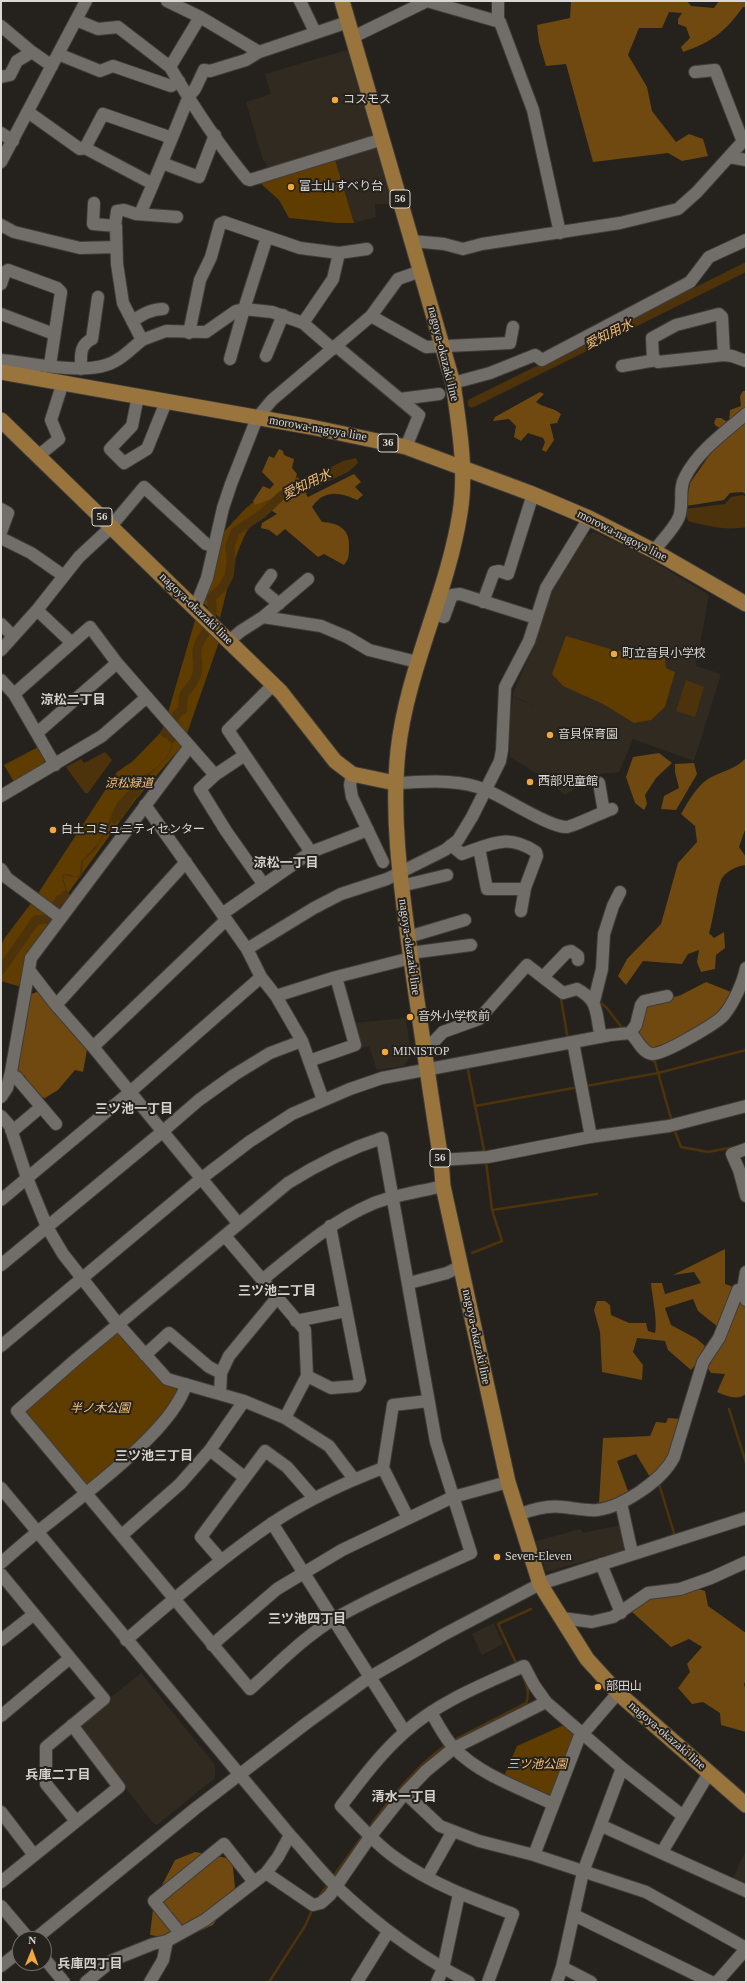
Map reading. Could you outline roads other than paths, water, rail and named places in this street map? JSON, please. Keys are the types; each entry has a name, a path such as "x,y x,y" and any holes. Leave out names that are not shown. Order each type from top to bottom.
{"main road":[{"name":"nagoya-okazaki line","path":"342,1 443,347 454,390 460,427 463,486 460,512 448,565 417,662 402,722 395,783 400,879 426,1070 441,1160 442,1186 508,1482 540,1584 587,1659 618,1693 746,1805"},
{"name":"morowa-nagoya line","path":"1,372 366,438 406,447 533,494 589,518 654,551 746,604"},
{"name":"nagoya-okazaki line","path":"1,420 112,526 273,684 335,761 352,774 395,783"}],"street":[{"path":"1,162 86,1"},
{"path":"167,1 200,17 259,52"},
{"path":"300,1 315,32"},
{"path":"353,37 427,1 458,5 500,22 533,110 560,233"},
{"path":"498,1 498,21"},
{"path":"170,67 200,17"},
{"path":"76,20 98,29 118,27 170,67 233,162 250,180 383,139"},
{"path":"140,214 189,96 195,89 204,70 210,71 246,60 259,52 348,22"},
{"path":"1,26 32,52 52,66"},
{"path":"1,77 10,75 17,61 32,52"},
{"path":"58,54 100,71 113,66 171,86 179,81"},
{"path":"412,241 444,244 463,249 482,244 620,223 678,209 697,192 744,140 715,70 695,72"},
{"path":"28,112 80,149 85,148 153,184"},
{"path":"85,148 103,114 172,138"},
{"path":"1,133 12,141"},
{"path":"162,162 199,177 215,135"},
{"path":"728,157 746,160"},
{"path":"94,203 94,224 115,226"},
{"path":"142,340 123,303 116,247 115,226 117,211 124,210 140,214 177,217"},
{"path":"189,333 200,280 211,257 220,224 224,222 250,229 267,237 300,248 339,253 367,249"},
{"path":"1,225 14,232 80,248 116,247"},
{"path":"230,359 244,308 267,237"},
{"path":"454,390 490,373 535,355 542,360 690,282 709,257 746,240"},
{"path":"303,323 333,279 339,253"},
{"path":"1,284 5,272 8,270 57,288 61,292 50,365"},
{"path":"199,611 231,484 257,418 272,400 371,316 398,279 421,271"},
{"path":"81,369 80,353 85,343 92,339 98,298"},
{"path":"1,360 81,369 107,365 121,357 142,340 166,331 189,333 206,332 236,311 244,308 282,315 303,323 419,415 406,447"},
{"path":"132,321 144,314 157,309 163,309"},
{"path":"1,314 54,334"},
{"path":"656,360 653,359 652,338 654,336 676,325 720,314 722,317 724,355"},
{"path":"266,356 282,315"},
{"path":"371,316 426,347 510,343 514,327"},
{"path":"622,366 656,360 658,362 724,355 746,361"},
{"path":"38,456 60,439 51,420 63,382"},
{"path":"400,399 439,394"},
{"path":"138,396 132,426 110,449 124,463 147,449 166,402"},
{"path":"654,551 679,516 681,487 684,478 698,458 746,414"},
{"path":"1,650 37,610 79,557 112,526 144,487 206,544 214,547"},
{"path":"483,602 494,572 498,571 508,574 533,494"},
{"path":"1,508 8,513 1,532"},
{"path":"400,879 458,840 486,790 500,761 502,750 505,687 529,641 546,588 589,518"},
{"path":"1,538 31,553 64,576"},
{"path":"271,575 261,589 279,604"},
{"path":"229,641 241,630 263,617 308,579"},
{"path":"433,614 444,617 452,595 460,594 536,618"},
{"path":"37,610 72,643"},
{"path":"263,617 320,626 347,637 369,650 417,662"},
{"path":"1,624 13,636"},
{"path":"14,694 90,627 117,663 215,775"},
{"path":"37,733 117,663"},
{"path":"1,680 14,694 55,765"},
{"path":"273,684 228,730 310,852"},
{"path":"1,796 102,736 147,697"},
{"path":"1,1097 7,1088 10,1076 31,958 60,916 190,746"},
{"path":"245,755 215,775 200,789 226,831 264,885"},
{"path":"352,774 350,785 352,797 383,862"},
{"path":"395,783 455,783 472,785 486,790 551,823 567,827 608,810 599,783"},
{"path":"145,805 247,949 261,976 276,996 302,1041 323,1100"},
{"path":"93,1047 224,917 264,885 310,852 368,830"},
{"path":"451,845 462,854 479,848 510,841 536,852 537,856 525,889 521,912"},
{"path":"479,848 487,889 525,889"},
{"path":"56,1005 186,862"},
{"path":"1,869 7,878 60,916"},
{"path":"247,949 314,908 341,894 387,879 447,876"},
{"path":"600,1036 594,1001 602,968 604,934 612,906 620,892"},
{"path":"408,937 465,920"},
{"path":"276,996 411,956 471,945"},
{"path":"543,977 563,955 571,951 578,956 578,960"},
{"path":"424,1052 443,1032 479,1019 527,965 563,993 576,989 588,995 594,1001"},
{"path":"29,970 56,1005 202,1178 238,1224"},
{"path":"630,1033 640,1045 652,1054 674,1046 716,1022 724,1015 731,1004 746,970"},
{"path":"1,1200 130,1092 261,976"},
{"path":"309,1061 355,1045 336,977"},
{"path":"1,1346 202,1178 249,1142 292,1114 323,1100 382,1078 600,1036 630,1033 636,1025 641,1005 644,1001 667,996"},
{"path":"1,1265 199,1100 234,1075 270,1054 302,1041"},
{"path":"573,1042 591,1137"},
{"path":"10,1076 16,1077 56,1124"},
{"path":"441,1160 488,1157 591,1137 669,1126 746,1106"},
{"path":"11,1130 15,1129 41,1107"},
{"path":"1,1116 11,1130 27,1178 47,1227 63,1254 118,1324 167,1380 220,1394 285,1418 329,1446 354,1480"},
{"path":"382,1138 393,1197 436,1442 471,1553 333,1620 293,1651 250,1689 17,1411 238,1224 288,1183 318,1164 359,1145 382,1138"},
{"path":"746,1149 732,1154 739,1170 746,1196"},
{"path":"262,1280 330,1226 356,1211 393,1197 442,1186"},
{"path":"307,1376 331,1388 358,1386 360,1382 330,1226"},
{"path":"225,1236 276,1299 305,1330 307,1376 285,1418"},
{"path":"408,1283 447,1273 461,1266"},
{"path":"518,1515 548,1506 596,1510 621,1503 643,1489 672,1462 703,1362 720,1338 738,1290 745,1292 746,1272"},
{"path":"220,1394 221,1374 228,1356 276,1299"},
{"path":"296,1321 346,1310"},
{"path":"145,1354 169,1333 209,1367 221,1374"},
{"path":"1,1563 143,1444 183,1396 186,1384"},
{"path":"408,1518 383,1468 393,1406 428,1401"},
{"path":"122,1535 180,1484 210,1450 244,1402"},
{"path":"210,1450 244,1477"},
{"path":"221,1560 201,1537 244,1477 265,1451 287,1467 314,1498"},
{"path":"126,1640 174,1598 221,1560 272,1523 314,1498 383,1468"},
{"path":"212,1645 277,1589 342,1550 453,1497 508,1482"},
{"path":"1,1488 126,1640 290,1835 337,1887 388,1932 443,1969 469,1982"},
{"path":"621,1503 632,1553"},
{"path":"45,1931 162,1835 240,1774 370,1677 443,1635 540,1584 632,1553 746,1518"},
{"path":"272,1523 405,1732"},
{"path":"562,1618 592,1622 613,1617 621,1613 648,1593 680,1589 711,1578 746,1562"},
{"path":"601,1564 621,1613"},
{"path":"1,1574 104,1700 46,1747 46,1784 76,1821"},
{"path":"1,1640 33,1615"},
{"path":"1,1716 70,1658"},
{"path":"488,1982 513,1914 459,1894 396,1859 370,1837 341,1806 376,1760 405,1732 431,1712 499,1677 524,1666 534,1685 546,1702 583,1732 622,1768 683,1816"},
{"path":"534,1855 553,1804 583,1732 618,1693"},
{"path":"266,1874 313,1905 321,1903 337,1887 370,1837 405,1792 426,1771 454,1748 546,1702"},
{"path":"431,1712 442,1732 454,1748 484,1770 553,1804"},
{"path":"1,1882 119,1787 72,1725"},
{"path":"557,1982 562,1968 583,1872 602,1826 622,1768"},
{"path":"662,1852 710,1773"},
{"path":"405,1792 440,1826 479,1841 534,1855 646,1892 746,1948 717,1982"},
{"path":"1,1812 34,1855"},
{"path":"602,1826 746,1891"},
{"path":"427,1877 453,1831"},
{"path":"86,1982 113,1960 153,1944 167,1941 205,1920 266,1874 278,1857 290,1835"},
{"path":"180,1933 154,1901 224,1844 254,1882"},
{"path":"437,1982 443,1969 459,1894"},
{"path":"1,1906 22,1931"},
{"path":"574,1915 711,1982"},
{"path":"357,1982 388,1932"},
{"path":"150,1982 163,1960 167,1941"},
{"path":"1,1966 12,1957"},
{"path":"52,1968 64,1982"},
{"path":"562,1968 591,1982"}],"water":[{"path":"356,458 358,463 348,472 306,492 302,482 343,461"},
{"path":"743,495 746,497 746,527 724,528 688,521 685,509 725,504 731,497"},
{"path":"686,680 704,687 695,717 676,711"},
{"path":"164,730 170,734 173,739 170,752 161,764 169,752 172,740 168,734 165,736 162,732"},
{"path":"105,752 112,760 88,793 85,793 66,767 81,759 84,763"},
{"path":"161,764 148,775 140,779 143,787 140,792 141,794 137,799 135,797 124,815 121,815 122,817 120,821 118,820 114,825 112,820 97,848 83,861 82,875 80,878 65,875 63,879 66,888 66,896 63,902 59,903 57,901 58,896 64,897 65,893 65,887 62,881 63,875 68,874 76,877 80,875 81,862 100,841 117,803 128,791 139,784 138,778"}],"waterway":[{"name":"愛知用水","path":"472,403 746,267"},
{"name":"愛知用水","path":"172,738 170,734 165,733 177,714 183,709 185,693 196,677 198,670 197,653 199,643 210,620 212,611 211,598 223,587 229,576 231,562 230,546 235,532 262,514 282,495 292,493 314,482"},
{"name":"愛知用水","path":"1,970 36,920 47,919 60,899 63,899 65,895"},
{"path":"565,998 561,999 568,1040"},
{"path":"598,1001 606,1007 623,1029"},
{"path":"586,1086 658,1073 746,1050"},
{"path":"650,1059 655,1062 672,1122"},
{"path":"467,1065 485,1155"},
{"path":"475,1106 579,1087"},
{"path":"674,1129 681,1147 708,1152 734,1147"},
{"path":"472,1253 502,1241 492,1210 486,1161"},
{"path":"492,1210 597,1194"},
{"path":"729,1409 746,1463"},
{"path":"659,1484 674,1533"},
{"path":"517,1665 498,1624 531,1609"},
{"path":"452,1741 526,1703 528,1691 520,1671"},
{"path":"368,1829 413,1773 446,1745"},
{"path":"333,1877 364,1834"},
{"path":"318,1898 329,1883"},
{"path":"269,1982 305,1926 313,1908"}],"place":[{"name":"コスモス","path":"335,100"},
{"name":"富士山すべり台","path":"291,187"},
{"name":"町立音貝小学校","path":"614,654"},
{"name":"音貝保育園","path":"550,735"},
{"name":"西部児童館","path":"530,782"},
{"name":"白土コミュニティセンター","path":"53,830"},
{"name":"音外小学校前","path":"410,1017"},
{"name":"MINISTOP","path":"385,1052"},
{"name":"Seven-Eleven","path":"497,1557"},
{"name":"部田山","path":"598,1687"}],"district":[{"name":"涼松二丁目","path":"73,701"},
{"name":"涼松一丁目","path":"286,864"},
{"name":"三ツ池一丁目","path":"134,1110"},
{"name":"三ツ池二丁目","path":"277,1292"},
{"name":"三ツ池三丁目","path":"154,1457"},
{"name":"三ツ池四丁目","path":"307,1620"},
{"name":"兵庫二丁目","path":"58,1776"},
{"name":"清水一丁目","path":"404,1798"},
{"name":"兵庫四丁目","path":"90,1965"}],"park label":[{"name":"涼松緑道","path":"129,784"},
{"name":"半ノ木公園","path":"100,1409"},
{"name":"三ツ池公園","path":"537,1765"}]}
